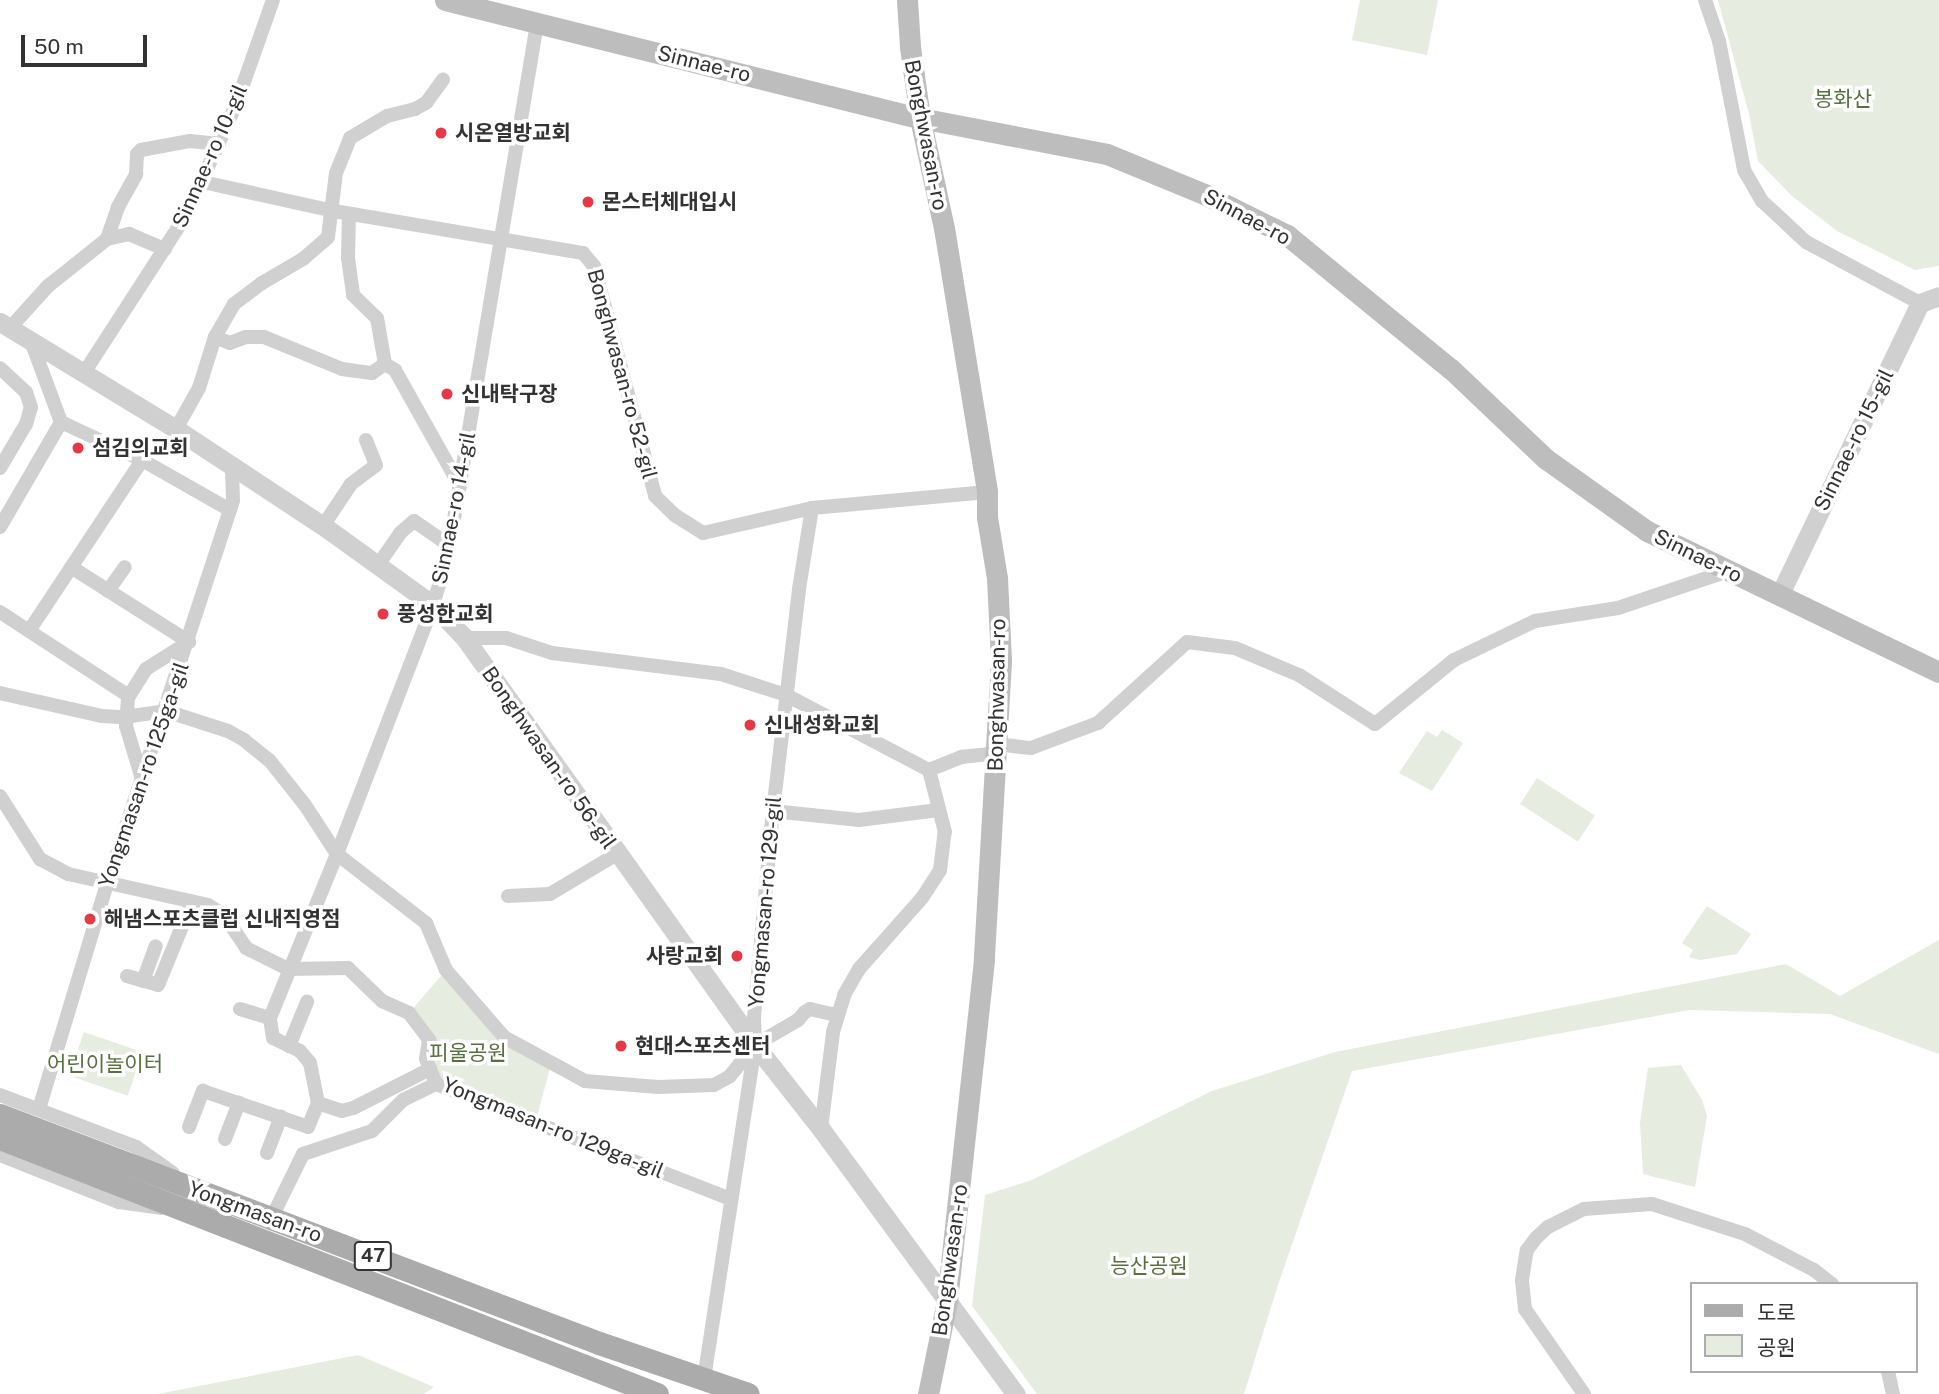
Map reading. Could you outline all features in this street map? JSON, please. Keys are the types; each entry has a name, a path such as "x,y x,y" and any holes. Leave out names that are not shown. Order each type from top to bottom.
{"main road":[{"name":"Sinnae-ro","path":"444,0 496,6 537,24 920,118 1107,154 1204,194 1287,235 1451,369 1546,459 1647,531 1939,672"},
{"name":"Bonghwasan-ro","path":"907,0 910,47 920,118 944,228 986,492 987,517 997,578 1001,662 984,960 947,1301 928,1394"},
{"name":"Yongmasan-ro","path":"0,1115 614,1386 657,1394"},
{"name":"Yongmasan-ro","path":"0,1138 196,1202 272,1217 599,1343 748,1394"}],"street":[{"name":"Sinnae-ro 10-gil","path":"84,373 165,249 203,182 273,0"},
{"path":"1705,0 1718,41 1744,170 1762,201 1805,242 1930,299"},
{"name":"Sinnae-ro 14-gil","path":"270,1018 433,606 450,546 537,24"},
{"path":"384,364 377,317 353,295 336,173 345,147 354,133 398,112 415,109 426,103 443,80"},
{"path":"107,239 118,207 134,180 137,154 141,150 190,141 219,144"},
{"name":"Bonghwasan-ro 52-gil","path":"203,182 341,212 501,241 575,250 594,266 655,496 676,516 704,533 812,509 986,492"},
{"path":"176,429 199,388 215,337 234,304 262,283 303,259 328,237 341,212"},
{"path":"5,325 107,239 129,234 165,249"},
{"name":"Sinnae-ro 15-gil","path":"1779,596 1930,299"},
{"name":"Bonghwasan-ro 56-gil","path":"5,325 176,429 323,526 433,606 464,638 755,1045 821,1129 1016,1394"},
{"path":"215,337 230,343 246,337 264,337 342,369 372,373 384,364"},
{"path":"31,341 61,422 142,460 230,510"},
{"path":"384,364 395,370 401,379 460,486"},
{"path":"0,368 26,392 31,407 26,424 0,468"},
{"path":"0,527 61,422"},
{"path":"323,526 351,484 376,465 366,440"},
{"path":"29,631 142,460"},
{"name":"Yongmasan-ro 125ga-gil","path":"39,1109 108,881 230,510 233,500 232,466"},
{"name":"Yongmasan-ro 129-gil","path":"704,1379 755,1045 754,1018 773,811 812,509"},
{"path":"378,565 400,533 414,521 450,546"},
{"path":"108,591 125,566"},
{"name":"Yongmasan-ro 125ga-gil","path":"71,568 188,642"},
{"path":"929,770 961,757 997,749 1031,748 1098,723 1186,642 1235,648 1299,675 1375,724 1454,660 1535,621 1618,608 1728,571"},
{"path":"0,612 130,696 124,717 142,779"},
{"path":"464,638 506,638 552,653 721,674 786,695 929,770 945,832 940,870 922,898 859,969 837,1016 821,1129"},
{"name":"Yongmasan-ro 125ga-gil","path":"130,696 146,668 188,642"},
{"path":"0,692 102,716 124,717 166,711 228,731 257,749 305,805 337,854 426,923 446,970 504,1037 585,1081 657,1087 714,1085 730,1076 755,1045 810,1009 837,1016"},
{"name":"Yongmasan-ro 129ga-gil","path":"0,796 40,859 68,874 108,881 167,899 208,905 224,915 246,948 288,969 348,968 383,1001 409,1013 429,1041 426,1059 436,1083 731,1199"},
{"path":"773,811 859,820 938,810"},
{"path":"508,896 550,894 617,854"},
{"path":"127,976 158,985 163,979 192,902"},
{"path":"143,981 156,946"},
{"path":"289,1046 307,1002"},
{"path":"189,1127 203,1091 308,1127 317,1103 310,1063 299,1051 273,1038 270,1018 240,1009"},
{"path":"317,1103 342,1111 353,1108 430,1069"},
{"path":"272,1217 303,1154 372,1131 403,1100 436,1083"},
{"path":"0,1095 136,1147 196,1202"},
{"path":"225,1139 239,1103"},
{"path":"267,1153 281,1117"},
{"path":"0,1155 119,1202 196,1202"},
{"path":"1584,1394 1525,1310 1522,1280 1527,1250 1536,1238 1548,1227 1584,1209 1652,1204 1745,1234 1814,1270 1829,1282"},
{"path":"1888,1373 1893,1394"}],"green space":[{"path":"1360,0 1438,0 1427,55 1352,40"},
{"name":"봉화산","path":"1718,0 1939,0 1939,266 1915,270 1837,231 1792,196 1758,161 1749,114"},
{"path":"1442,730 1463,743 1432,791 1399,773 1427,731 1437,737"},
{"path":"1537,778 1595,816 1578,842 1520,804"},
{"path":"1707,906 1751,934 1737,954 1700,960 1689,957 1693,950 1682,943"},
{"name":"능산공원","path":"1939,940 1939,1054 1830,1014 1689,1010 1352,1071 1278,1285 1244,1394 1037,1394 972,1306 985,1195 1032,1180 1212,1091 1335,1052 1786,964 1840,996"},
{"name":"피울공원","path":"446,970 504,1033 553,1057 535,1124 436,1084 429,1040 409,1013"},
{"name":"어린이놀이터","path":"84,1032 143,1052 128,1096 69,1075"},
{"path":"1681,1065 1702,1100 1707,1116 1695,1187 1643,1174 1640,1123 1648,1068"},
{"path":"358,1355 434,1387 424,1394 158,1394"}],"place":[{"name":"시온열방교회","path":"441,133"},
{"name":"몬스터체대입시","path":"588,202"},
{"name":"신내탁구장","path":"447,394"},
{"name":"섬김의교회","path":"78,448"},
{"name":"풍성한교회","path":"383,614"},
{"name":"신내성화교회","path":"750,725"},
{"name":"해냄스포츠클럽 신내직영점","path":"90,919"},
{"name":"사랑교회","path":"737,956"},
{"name":"현대스포츠센터","path":"621,1046"}]}
